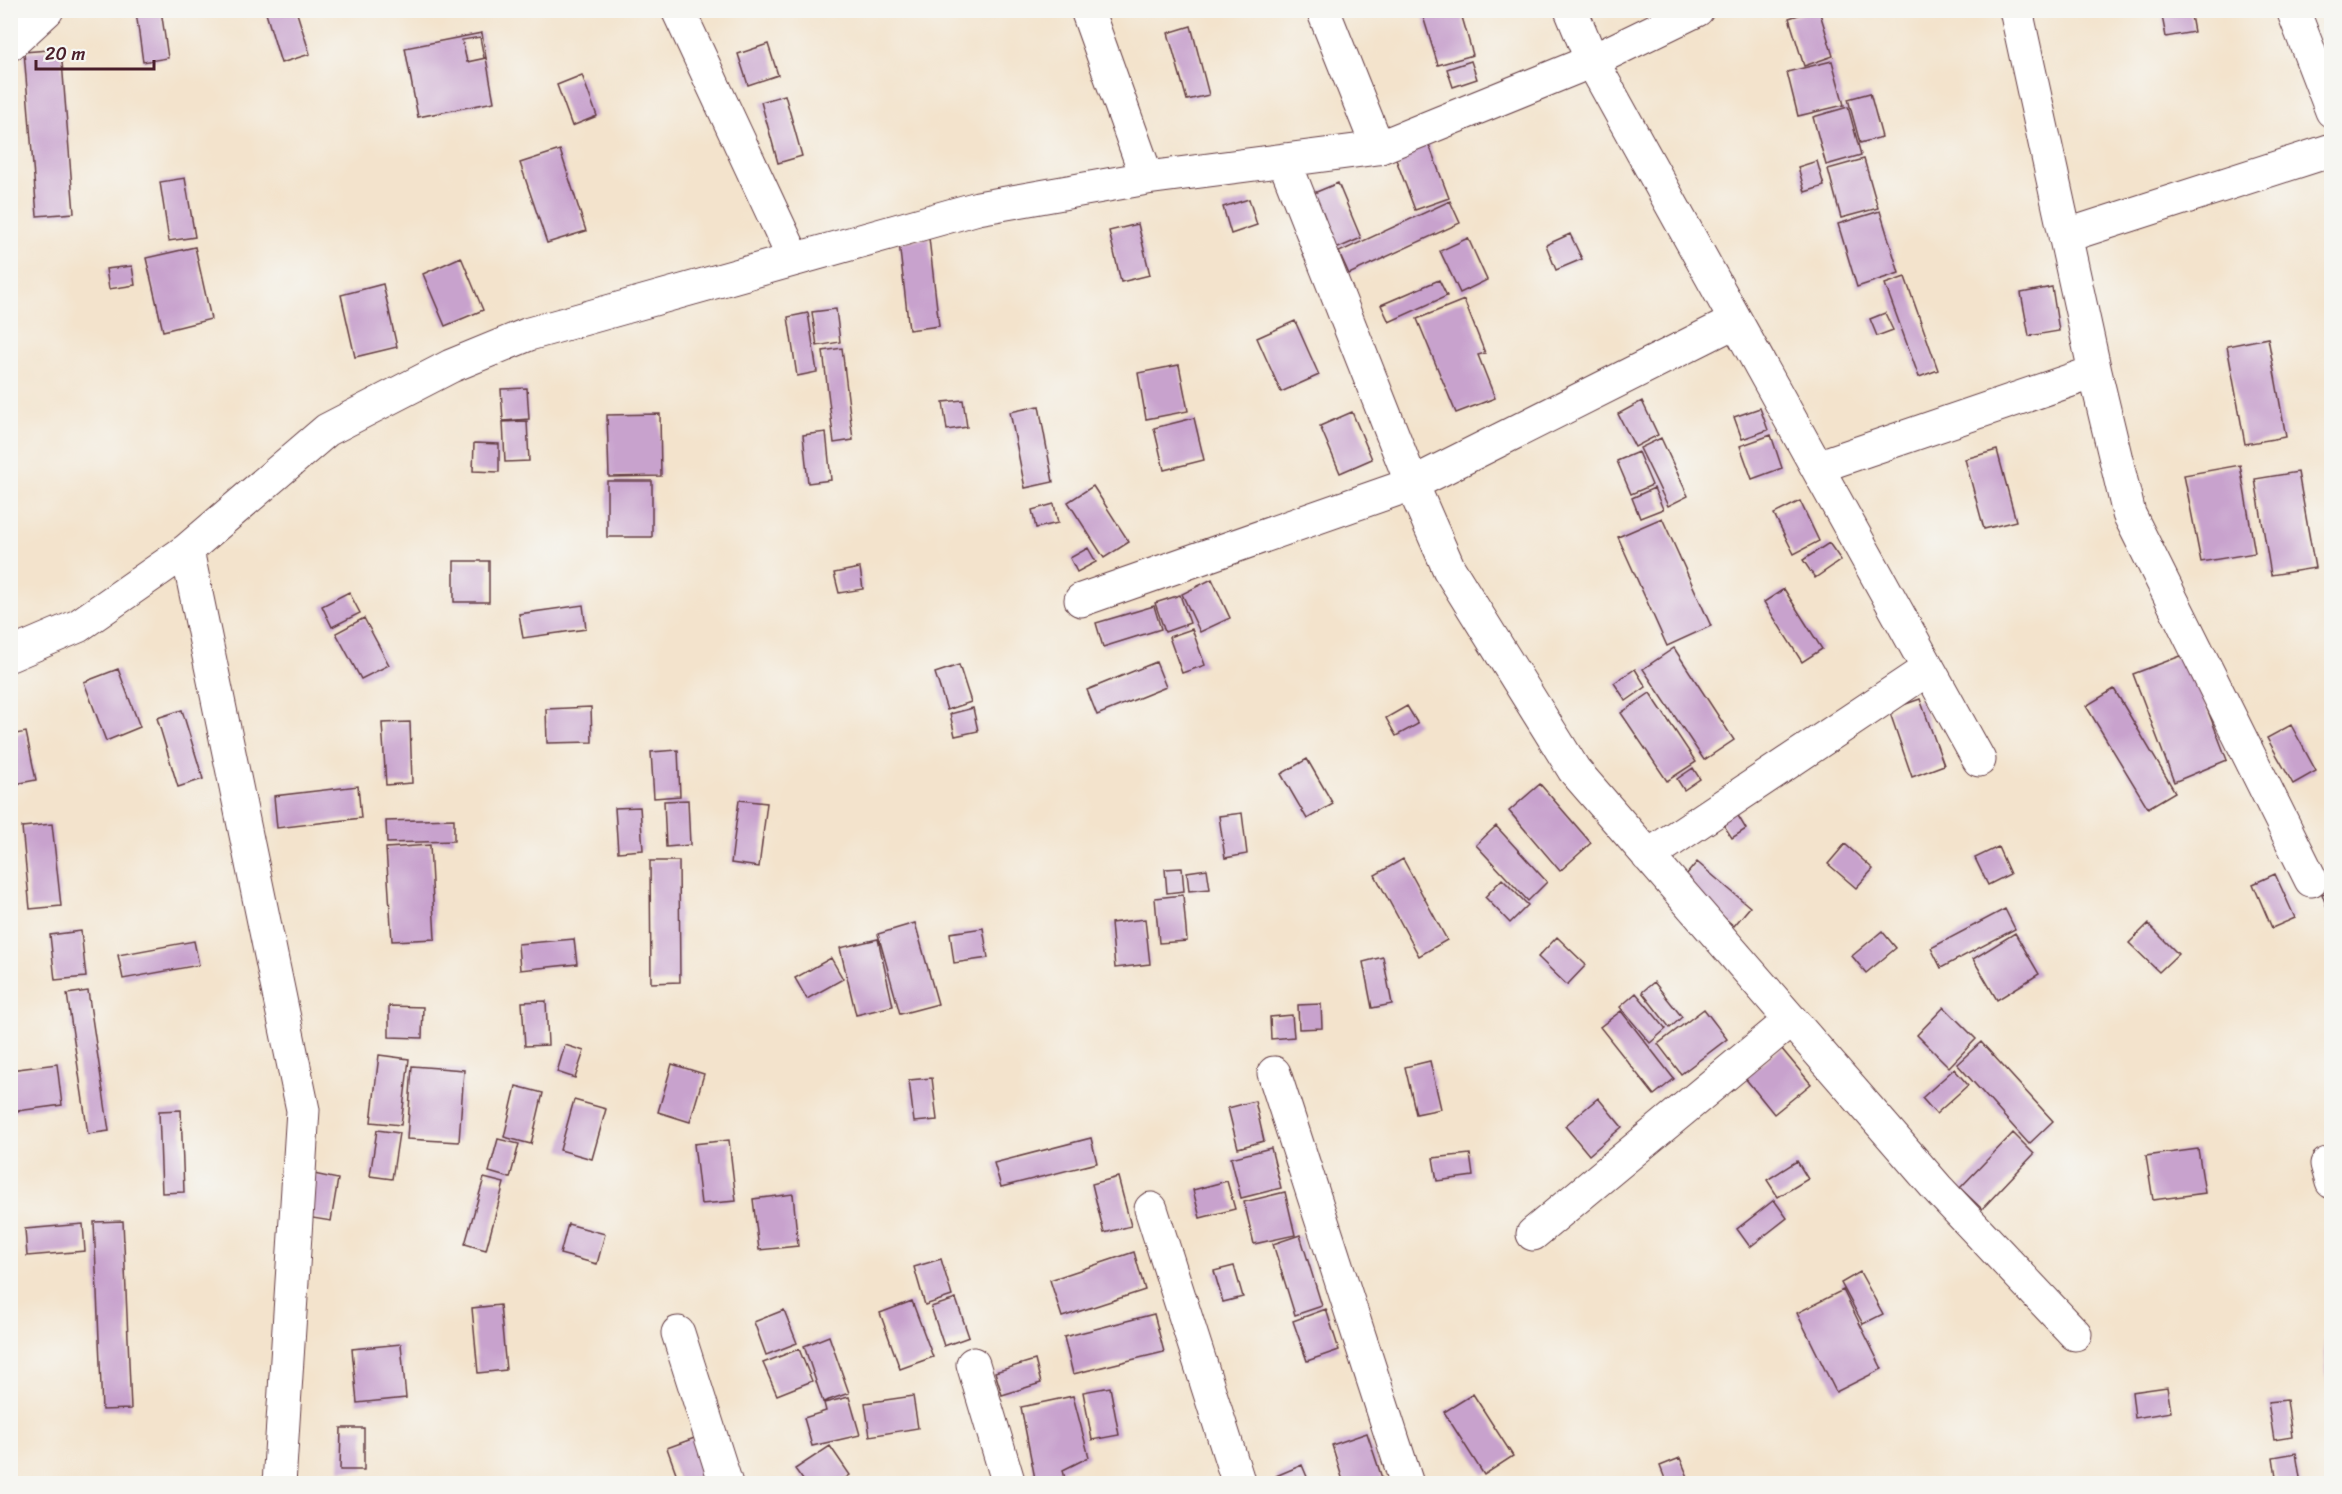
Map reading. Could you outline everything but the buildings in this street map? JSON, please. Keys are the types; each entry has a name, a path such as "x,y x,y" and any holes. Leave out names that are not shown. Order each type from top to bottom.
{"street":[{"path":"10,44 47,10"},
{"path":"678,10 794,259"},
{"path":"1087,10 1147,178"},
{"path":"1323,10 1378,148"},
{"path":"1571,10 1592,61 1979,760"},
{"path":"10,655 78,626 187,550 327,430 451,366 529,334 978,208 1147,178 1378,148 1592,61 1697,10"},
{"path":"2016,10 2095,372 2129,514 2311,880"},
{"path":"2293,10 2331,111"},
{"path":"2065,236 2331,150"},
{"path":"1284,160 1412,484 1449,568 1574,770 1937,1188 2075,1334"},
{"path":"1081,600 1412,484 1736,321"},
{"path":"1817,467 2095,372"},
{"path":"187,550 303,1110 279,1484"},
{"path":"1648,855 1928,669"},
{"path":"1533,1234 1791,1020"},
{"path":"1274,1073 1407,1484"},
{"path":"1151,1209 1239,1484"},
{"path":"678,1333 726,1484"},
{"path":"973,1365 1009,1484"}]}
